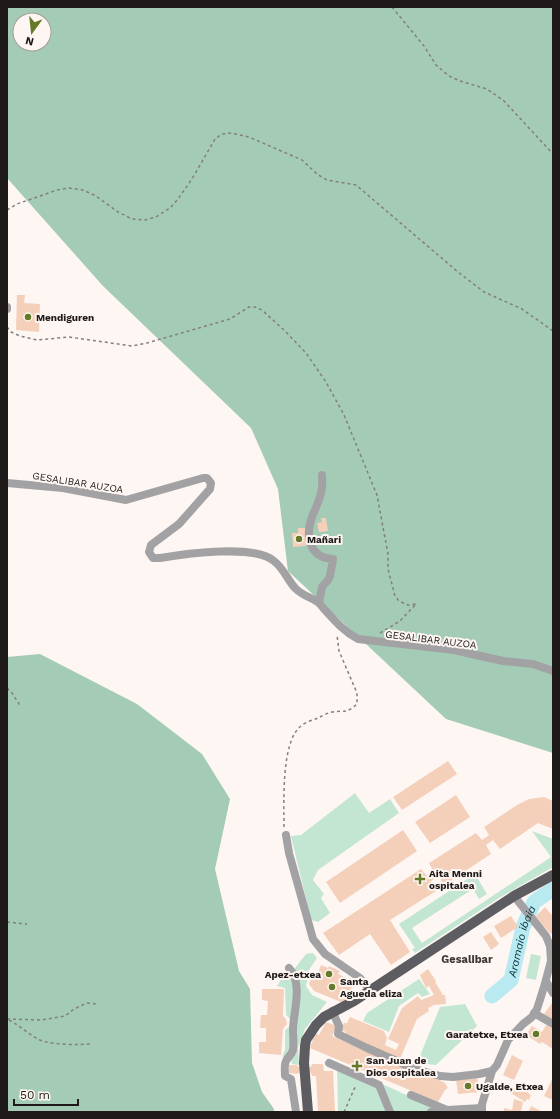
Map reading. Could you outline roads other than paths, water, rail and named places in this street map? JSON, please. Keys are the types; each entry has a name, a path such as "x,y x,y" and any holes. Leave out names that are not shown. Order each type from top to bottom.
{"main road":[{"path":"308,1112 304,1063 306,1040 316,1025 324,1017 371,991 514,896 553,875"}],"street":[{"path":"319,603 322,587 330,576 333,559 326,559 312,550 309,537 312,516 322,494 322,475"},
{"name":"GESALIBAR AUZOA","path":"7,483 57,488 126,500 207,478 211,483 210,489 179,524 151,545 149,551 151,556 155,559 191,553 228,552 264,555 272,559 280,566 296,589 310,599 319,603 350,635 363,641 458,651 503,661 533,664 553,671"},
{"path":"286,835 289,852 313,940 325,954 360,978 371,991"},
{"path":"432,1112 447,1110 482,1110 482,1104 492,1071 498,1065 508,1040 532,1017 539,1003 550,961 550,938 514,896"},
{"path":"289,968 297,985 293,1029 294,1042 292,1052 285,1062 285,1076 291,1078 296,1112"},
{"path":"546,981 553,993"},
{"path":"332,1012 339,1026 338,1034 415,1069 453,1078 492,1071"},
{"path":"534,1013 553,1024"},
{"path":"329,1063 379,1085 390,1112"},
{"path":"411,1095 447,1110"}],"waterway":[{"name":"Aramaio ibaia","path":"492,996 511,980 523,927 534,902 553,889"}],"place":[{"name":"Mendiguren","path":"28,317"},
{"name":"Mañari","path":"299,539"},
{"name":"Aita Menni ospitalea","path":"420,879"},
{"name":"Apez-etxea","path":"329,974"},
{"name":"Santa Agueda eliza","path":"332,987"},
{"name":"Garatetxe, Etxea","path":"536,1034"},
{"name":"San Juan de Dios ospitalea","path":"357,1066"},
{"name":"Ugalde, Etxea","path":"468,1086"}],"district":[{"name":"Gesalibar","path":"467,959"}]}
